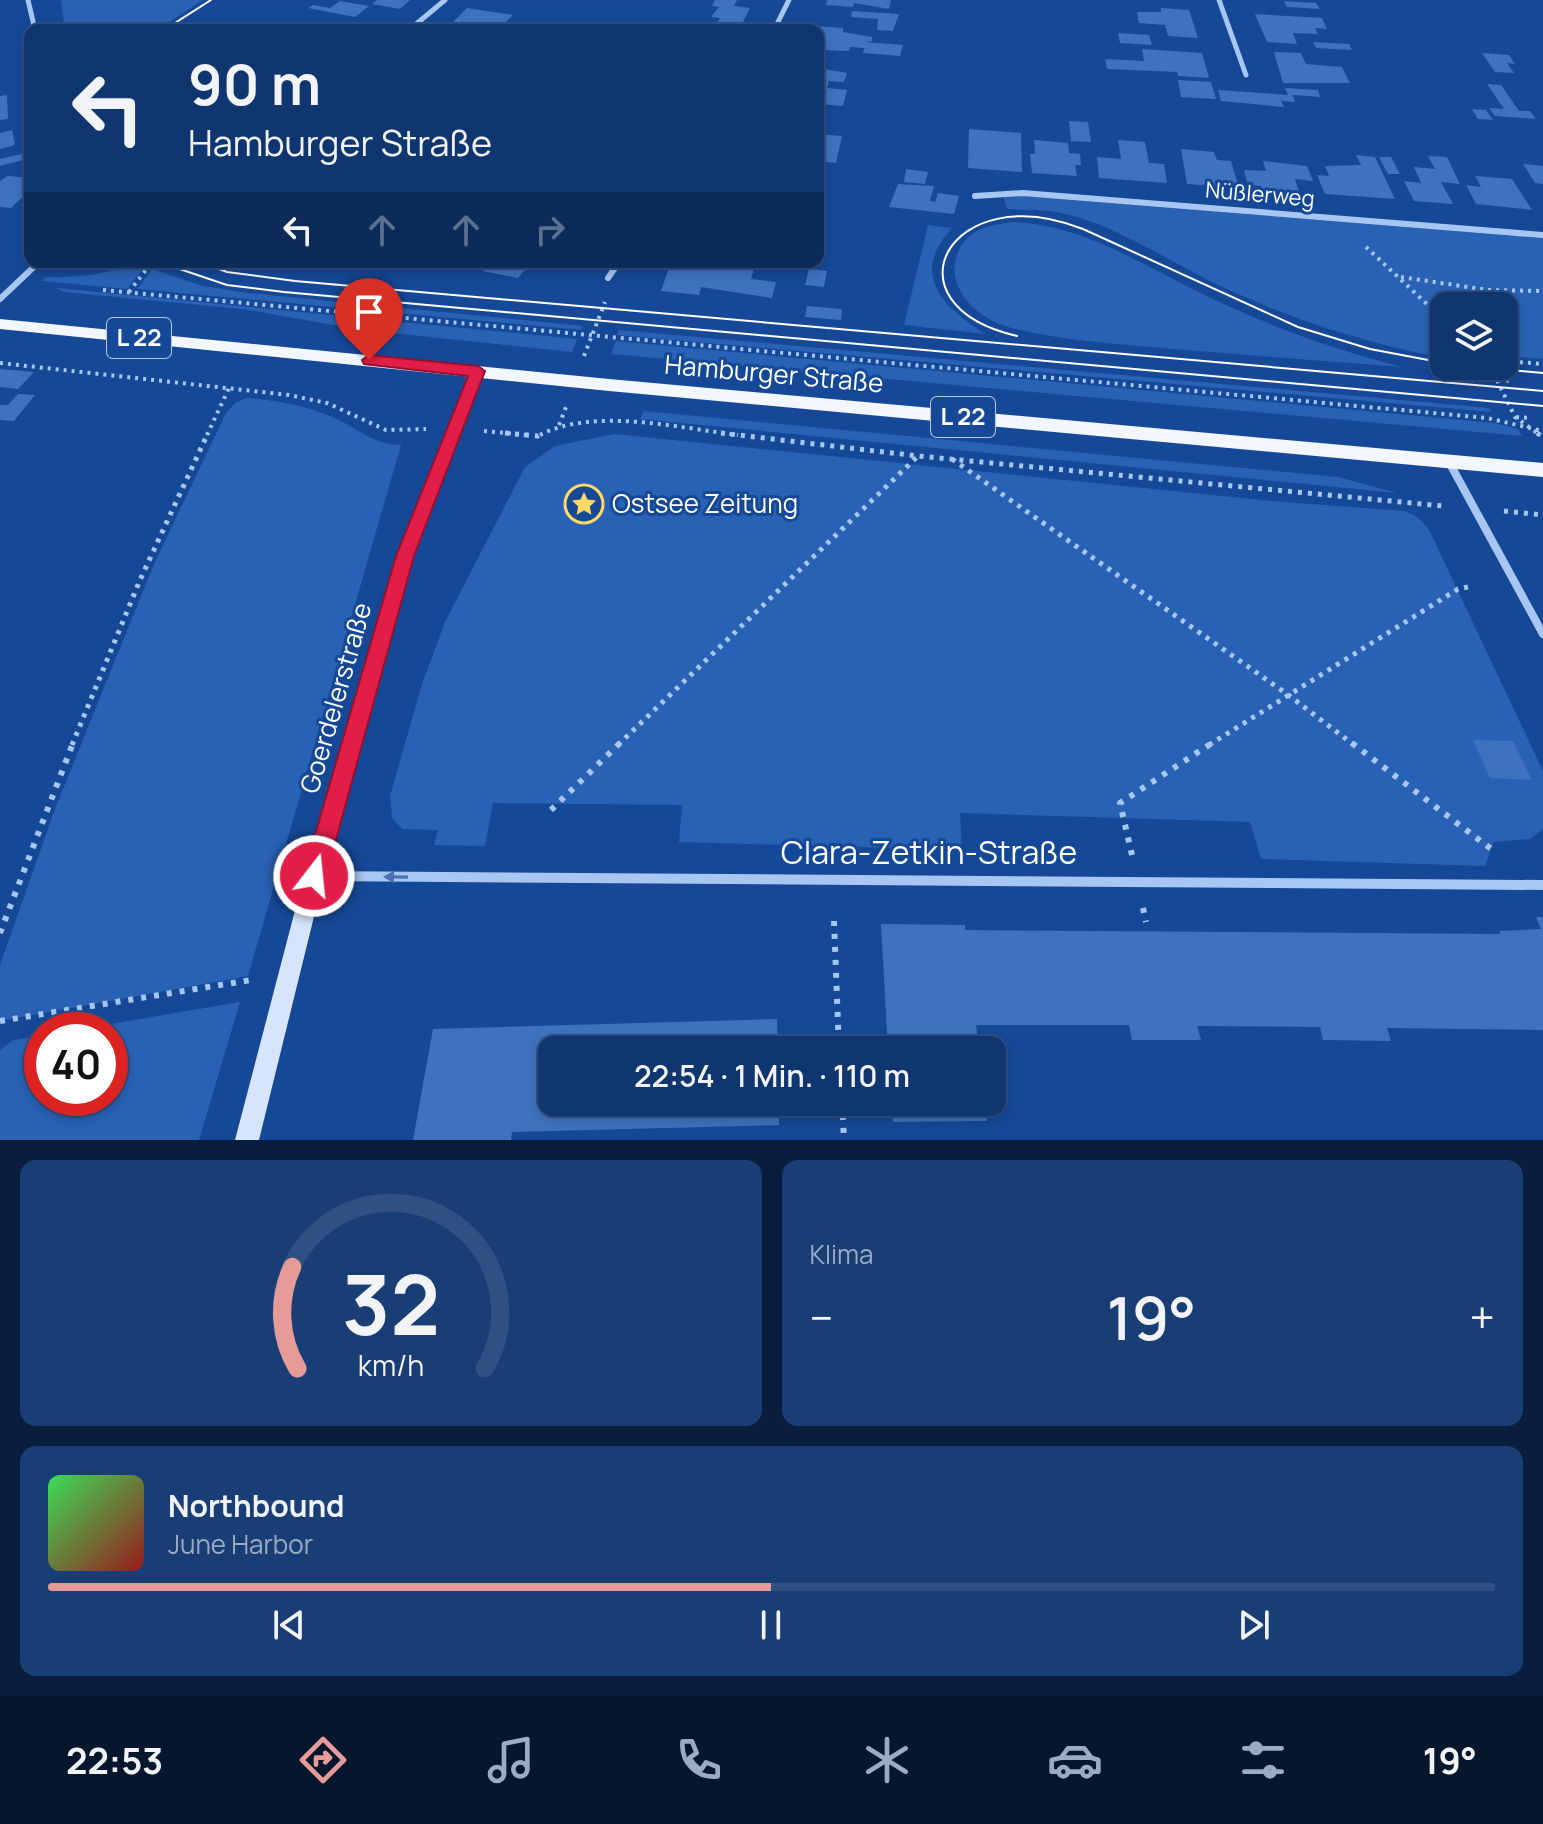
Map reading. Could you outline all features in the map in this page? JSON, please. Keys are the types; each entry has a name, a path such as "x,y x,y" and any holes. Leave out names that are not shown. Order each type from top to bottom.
{"main road":[{"name":"Hamburger Straße","path":"0,324 1543,470"}],"street":[{"path":"28,0 34,24"},
{"path":"416,24 445,0"},
{"path":"777,24 789,0"},
{"path":"1219,0 1246,75"},
{"name":"Nüßlerweg","path":"975,196 1023,193 1543,235"},
{"path":"0,299 33,268"},
{"path":"608,278 615,268"},
{"name":"Goerdelerstraße","path":"247,1140 314,876 405,556 478,371"},
{"path":"1449,462 1543,634"},
{"name":"Clara-Zetkin-Straße","path":"314,876 1543,885"}],"path":[{"path":"128,293 147,268"},
{"path":"1430,307 1398,277 1488,290 1543,291"},
{"path":"577,381 610,288 608,278"},
{"path":"97,289 1487,418 1543,431"},
{"path":"1518,362 1543,364"},
{"path":"0,363 229,388 327,403 386,430"},
{"path":"1497,380 1515,417 1543,437"},
{"path":"1497,380 1511,381"},
{"path":"0,933 49,801 140,580 229,388"},
{"path":"1515,417 1532,418"},
{"path":"538,436 559,425 619,421 918,456 1423,504"},
{"path":"551,810 918,456"},
{"path":"951,458 1287,694 1495,852"},
{"path":"1531,514 1543,515"},
{"path":"1146,922 1120,803 1287,694 1458,589 1468,587"},
{"path":"834,921 838,1036"},
{"path":"0,1021 251,980"},
{"path":"843,1116 844,1140"}],"shaded area":[{"path":"61,0 203,0 166,24 64,24"},
{"path":"1002,192 1543,235 1543,359 1518,357 1518,292 1430,292 1430,355 1354,337 1268,307 1097,224 1056,212 1007,209"},
{"path":"1014,222 1040,225 1090,239 1279,328 1403,367 1110,344 1008,327 972,306 957,285 955,272 956,259 966,240 984,228"},
{"path":"928,225 952,228 939,245 933,260 932,275 937,288 956,313 985,334 904,325"},
{"path":"120,268 144,268 127,289 42,281 45,277"},
{"path":"152,269 203,286 248,293 583,326 581,330 137,289"},
{"path":"56,288 577,339 572,352 355,329 242,309 64,292"},
{"path":"619,330 1489,408 1492,412 617,335"},
{"path":"616,341 1494,423 1518,429 1522,436 611,354"},
{"path":"246,398 312,409 373,439 401,445 248,976 50,1012 24,1012 24,1017 0,1021 0,965 55,809 154,564 226,413 235,403"},
{"path":"644,411 1338,477 1397,493 640,419"},
{"path":"614,434 1409,513 1421,520 1432,536 1543,771 1543,829 1530,839 1494,842 1485,866 1261,859 1250,822 960,813 962,850 679,842 682,805 493,803 485,846 434,845 438,830 402,829 392,818 390,796 422,684 445,622 525,467 555,446"},
{"path":"240,1002 199,1140 0,1140 0,1050 13,1040 24,1038 24,1116 128,1116 128,1021"}],"building":[{"path":"377,0 410,0 400,9 372,4"},
{"path":"715,0 737,0 734,6 750,8 742,24 716,24 720,18 711,17 719,7 712,6"},
{"path":"827,0 891,0 889,9 854,3 853,7 826,5"},
{"path":"340,1 369,6 355,17 308,8 313,5 330,8"},
{"path":"1284,1 1316,3 1320,9 1287,7"},
{"path":"467,8 513,15 503,24 451,24"},
{"path":"1161,8 1189,10 1198,38 1168,36 1165,25 1139,23 1137,12 1161,12"},
{"path":"852,11 899,14 893,31 877,30 878,19 851,17"},
{"path":"1255,14 1322,18 1327,29 1315,28 1318,34 1293,33 1297,44 1267,42"},
{"path":"824,27 843,28 843,32 872,37 872,41 865,42 903,45 900,56 863,53 864,48 850,47 849,51 824,50"},
{"path":"1118,33 1149,35 1152,45 1120,43"},
{"path":"1313,42 1349,44 1352,50 1316,48"},
{"path":"1142,49 1202,53 1209,78 1178,76 1177,72 1107,69 1105,59 1144,61"},
{"path":"1274,52 1301,53 1306,64 1342,67 1350,83 1283,83"},
{"path":"1482,53 1509,55 1515,64 1507,63 1514,73 1495,72"},
{"path":"824,69 847,73 844,82 829,81 827,88 847,90 843,106 824,104"},
{"path":"1178,80 1211,82 1216,99 1181,97"},
{"path":"1487,84 1501,85 1519,111 1530,111 1536,119 1495,116 1489,108 1504,109"},
{"path":"1285,88 1318,90 1320,97 1293,95 1295,102 1281,101 1284,107 1221,101 1218,90 1288,95"},
{"path":"7,95 8,119 0,120 0,96"},
{"path":"1472,109 1486,110 1493,120 1478,119"},
{"path":"1069,121 1088,122 1091,142 1071,141"},
{"path":"969,129 1021,133 1022,172 968,168"},
{"path":"12,130 15,145 0,149 0,133"},
{"path":"824,134 842,136 836,163 824,162"},
{"path":"1034,140 1068,143 1069,153 1080,154 1081,165 1075,165 1077,176 1032,173 1030,154 1035,154"},
{"path":"1118,140 1145,142 1149,163 1164,164 1167,183 1099,178 1097,157 1121,159"},
{"path":"1181,149 1214,152 1217,160 1231,161 1239,188 1187,184"},
{"path":"24,153 24,160 0,166 0,159"},
{"path":"1356,155 1375,157 1395,199 1325,194 1317,175 1329,176 1325,166 1361,165"},
{"path":"1428,156 1447,157 1460,184 1441,182 1453,204 1414,201 1404,181 1421,183 1414,167 1435,169"},
{"path":"1379,157 1391,157 1400,174 1388,174"},
{"path":"1263,161 1307,166 1313,181 1295,179 1299,192 1248,185 1244,170 1266,171"},
{"path":"1523,164 1543,166 1543,184 1535,183"},
{"path":"906,169 928,172 925,184 904,182"},
{"path":"8,176 24,177 24,196 11,208 0,207 0,181"},
{"path":"1475,176 1512,179 1532,210 1476,204 1466,185 1481,187"},
{"path":"898,184 934,186 930,201 935,202 938,193 959,196 954,214 889,207"},
{"path":"486,268 526,268 518,278 483,271"},
{"path":"669,268 754,269 751,279 776,282 772,298 701,287 699,295 661,291"},
{"path":"809,269 827,271 824,287 805,285"},
{"path":"807,306 842,309 841,320 805,317"},
{"path":"0,369 34,372 18,389 0,387"},
{"path":"18,394 35,395 14,421 0,420 0,405 8,405"},
{"path":"1473,740 1513,741 1532,780 1490,778"},
{"path":"1536,917 1543,917 1543,1030 1387,1028 1391,1041 1323,1040 1320,1027 1197,1026 1201,1040 1132,1040 1129,1025 976,1025 977,1036 887,1036 881,924 965,925 965,930 1501,934 1499,931 1541,929"},
{"path":"777,1019 778,1036 538,1036 538,1116 779,1116 779,1125 512,1132 511,1140 413,1140 433,1029"},
{"path":"892,1116 986,1116 987,1121 893,1122"}],"tram line":[{"path":"173,24 211,0"},
{"path":"1017,336 975,320 951,298 943,274 949,251 968,231 997,219 1036,217 1083,229 1298,327 1370,349 1430,360"},
{"path":"177,268 227,285 284,292 1543,406"},
{"path":"217,268 295,281 1543,391"},
{"path":"1518,371 1543,373"}],"place":[{"name":"Ostsee Zeitung","path":"584,504"}],"route":[{"path":"314,876 405,556 478,371 369,360"}]}
